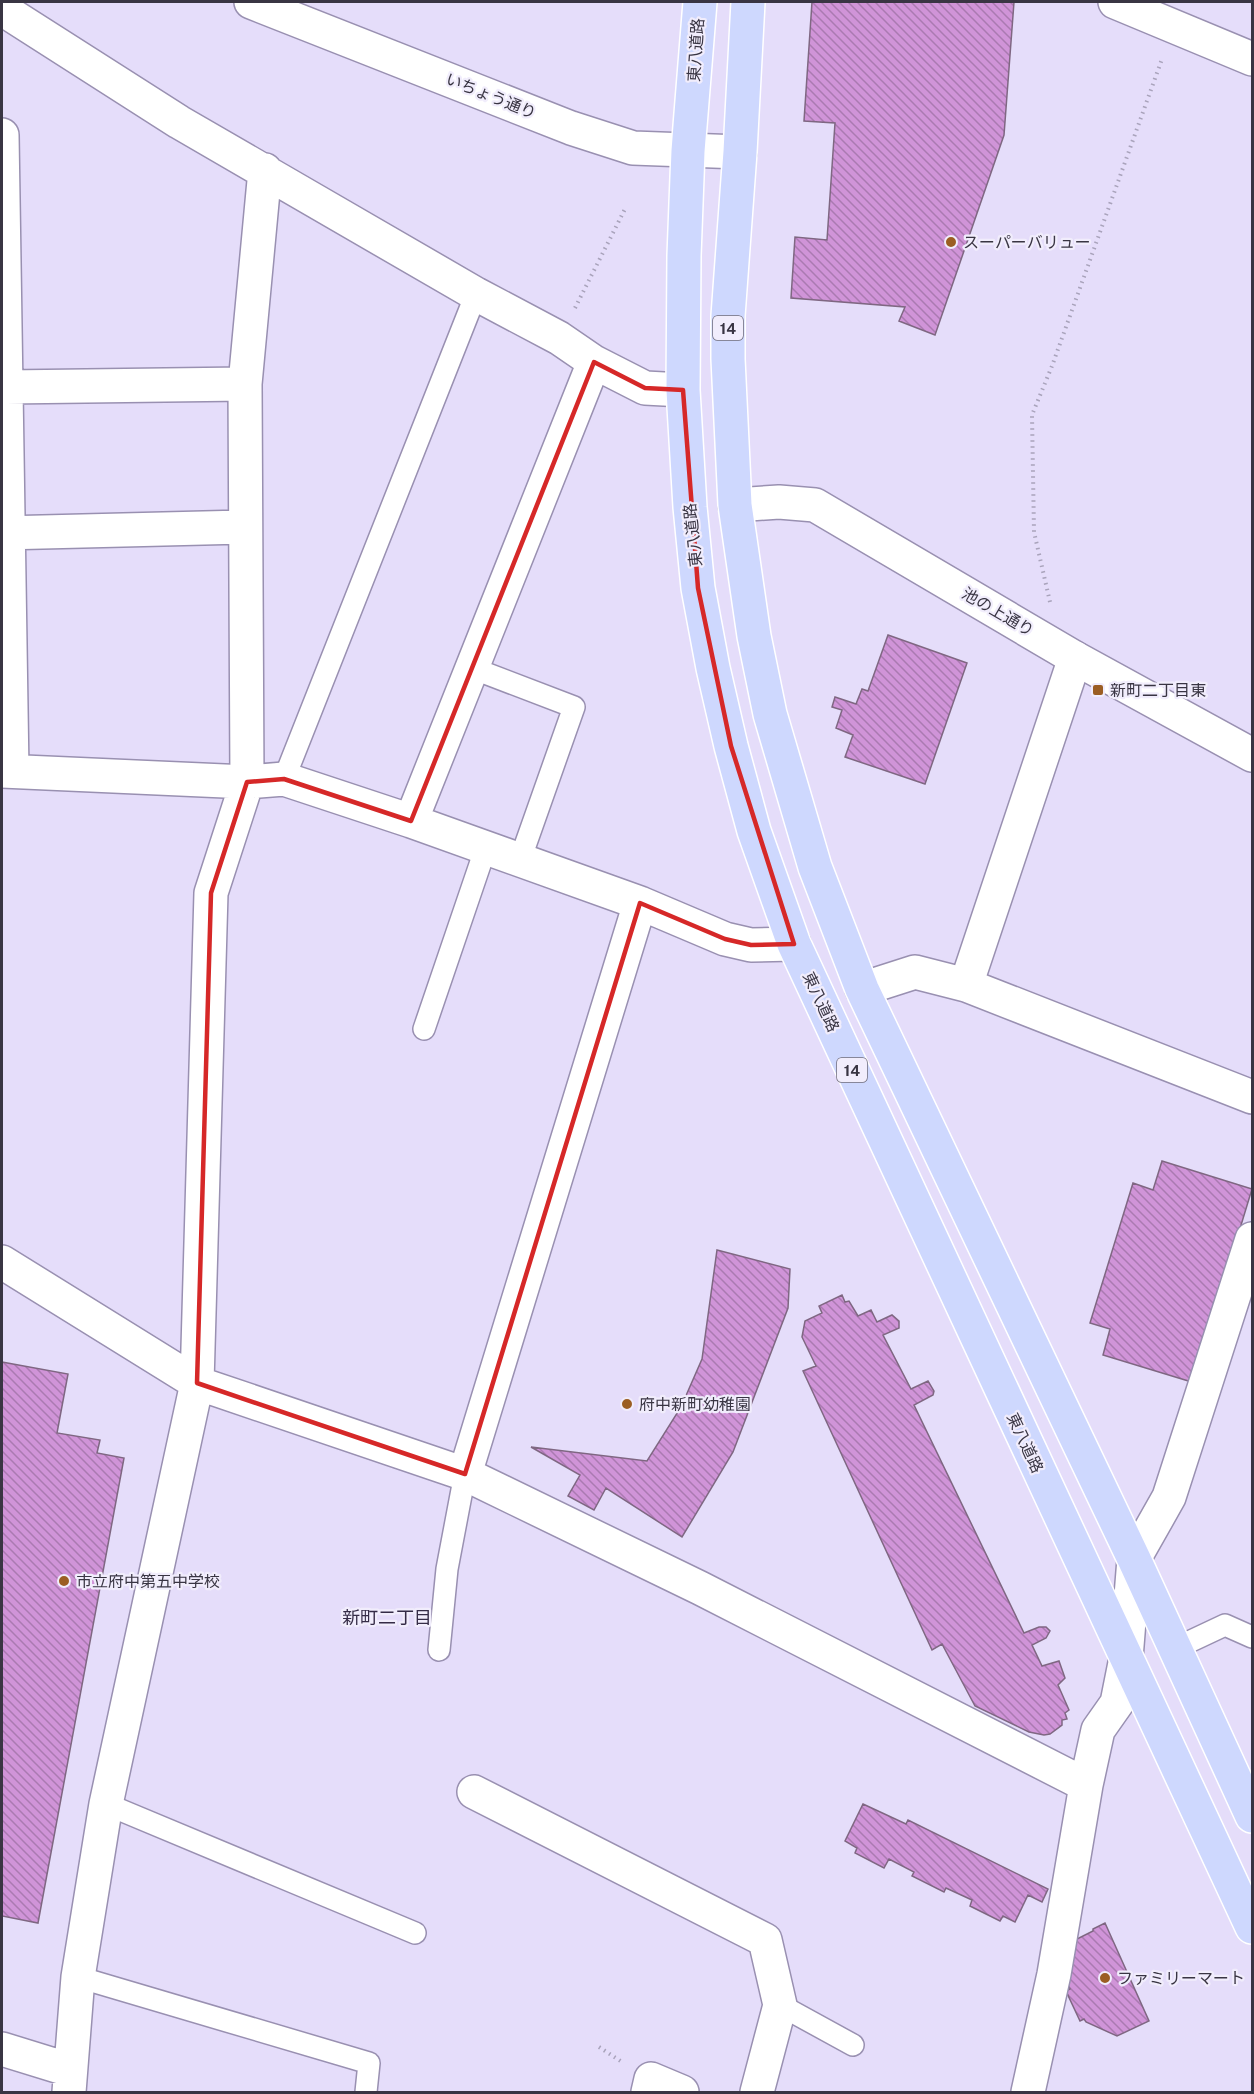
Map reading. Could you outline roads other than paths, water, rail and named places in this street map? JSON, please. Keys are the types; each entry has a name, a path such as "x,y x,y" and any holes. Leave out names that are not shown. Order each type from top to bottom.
{"main road":[{"name":"東八道路","path":"700,2 688,151 684,256 683,390 691,519 698,588 713,668 754,831 794,944 1252,1927"},
{"name":"14","path":"748,2 728,316 735,505 754,636 770,714 815,867 862,989 1134,1559 1252,1816"}],"street":[{"name":"いちょう通り","path":"251,2 571,128 633,148 740,152"},
{"path":"1114,2 1181,19 1252,59"},
{"path":"2,9 179,122 476,294 559,339 594,362 645,388 683,390"},
{"path":"2,135 6,387 7,771 247,782 284,779 411,820 640,903 725,939 750,945 794,944"},
{"path":"2,2049 70,2081 78,1977 106,1804 197,1383 211,893 247,782 245,384 265,170"},
{"path":"411,820 594,362"},
{"path":"6,387 245,384"},
{"name":"池の上通り","path":"735,505 780,502 815,505 1064,651 1252,755"},
{"path":"5,533 244,527"},
{"path":"966,985 1064,651"},
{"path":"465,1474 640,903"},
{"path":"862,989 915,972 966,985 1252,1097"},
{"path":"1028,2092 1054,1974 1086,1785 1098,1730 1117,1703 1126,1658 1134,1559 1169,1497 1252,1239"},
{"path":"2,1262 197,1383 465,1474 711,1593 1086,1785"},
{"path":"474,1792 765,1940 780,2005 757,2092"},
{"path":"648,2092 651,2079 682,2092"}],"lane":[{"path":"284,779 476,294"},
{"path":"472,668 574,707 520,860"},
{"path":"424,1029 486,848"},
{"path":"439,1650 447,1569 465,1474"},
{"path":"1174,1648 1225,1624 1252,1637"},
{"path":"106,1804 415,1933"},
{"path":"78,1977 369,2063 366,2092"},
{"path":"780,2005 853,2045"}],"place":[{"name":"スーパーバリュー","path":"951,242"},
{"name":"新町二丁目東","path":"1098,690"},
{"name":"府中新町幼稚園","path":"627,1404"},
{"name":"市立府中第五中学校","path":"64,1581"},
{"name":"ファミリーマート","path":"1105,1978"}],"district":[{"name":"新町二丁目","path":"387,1617"}]}
